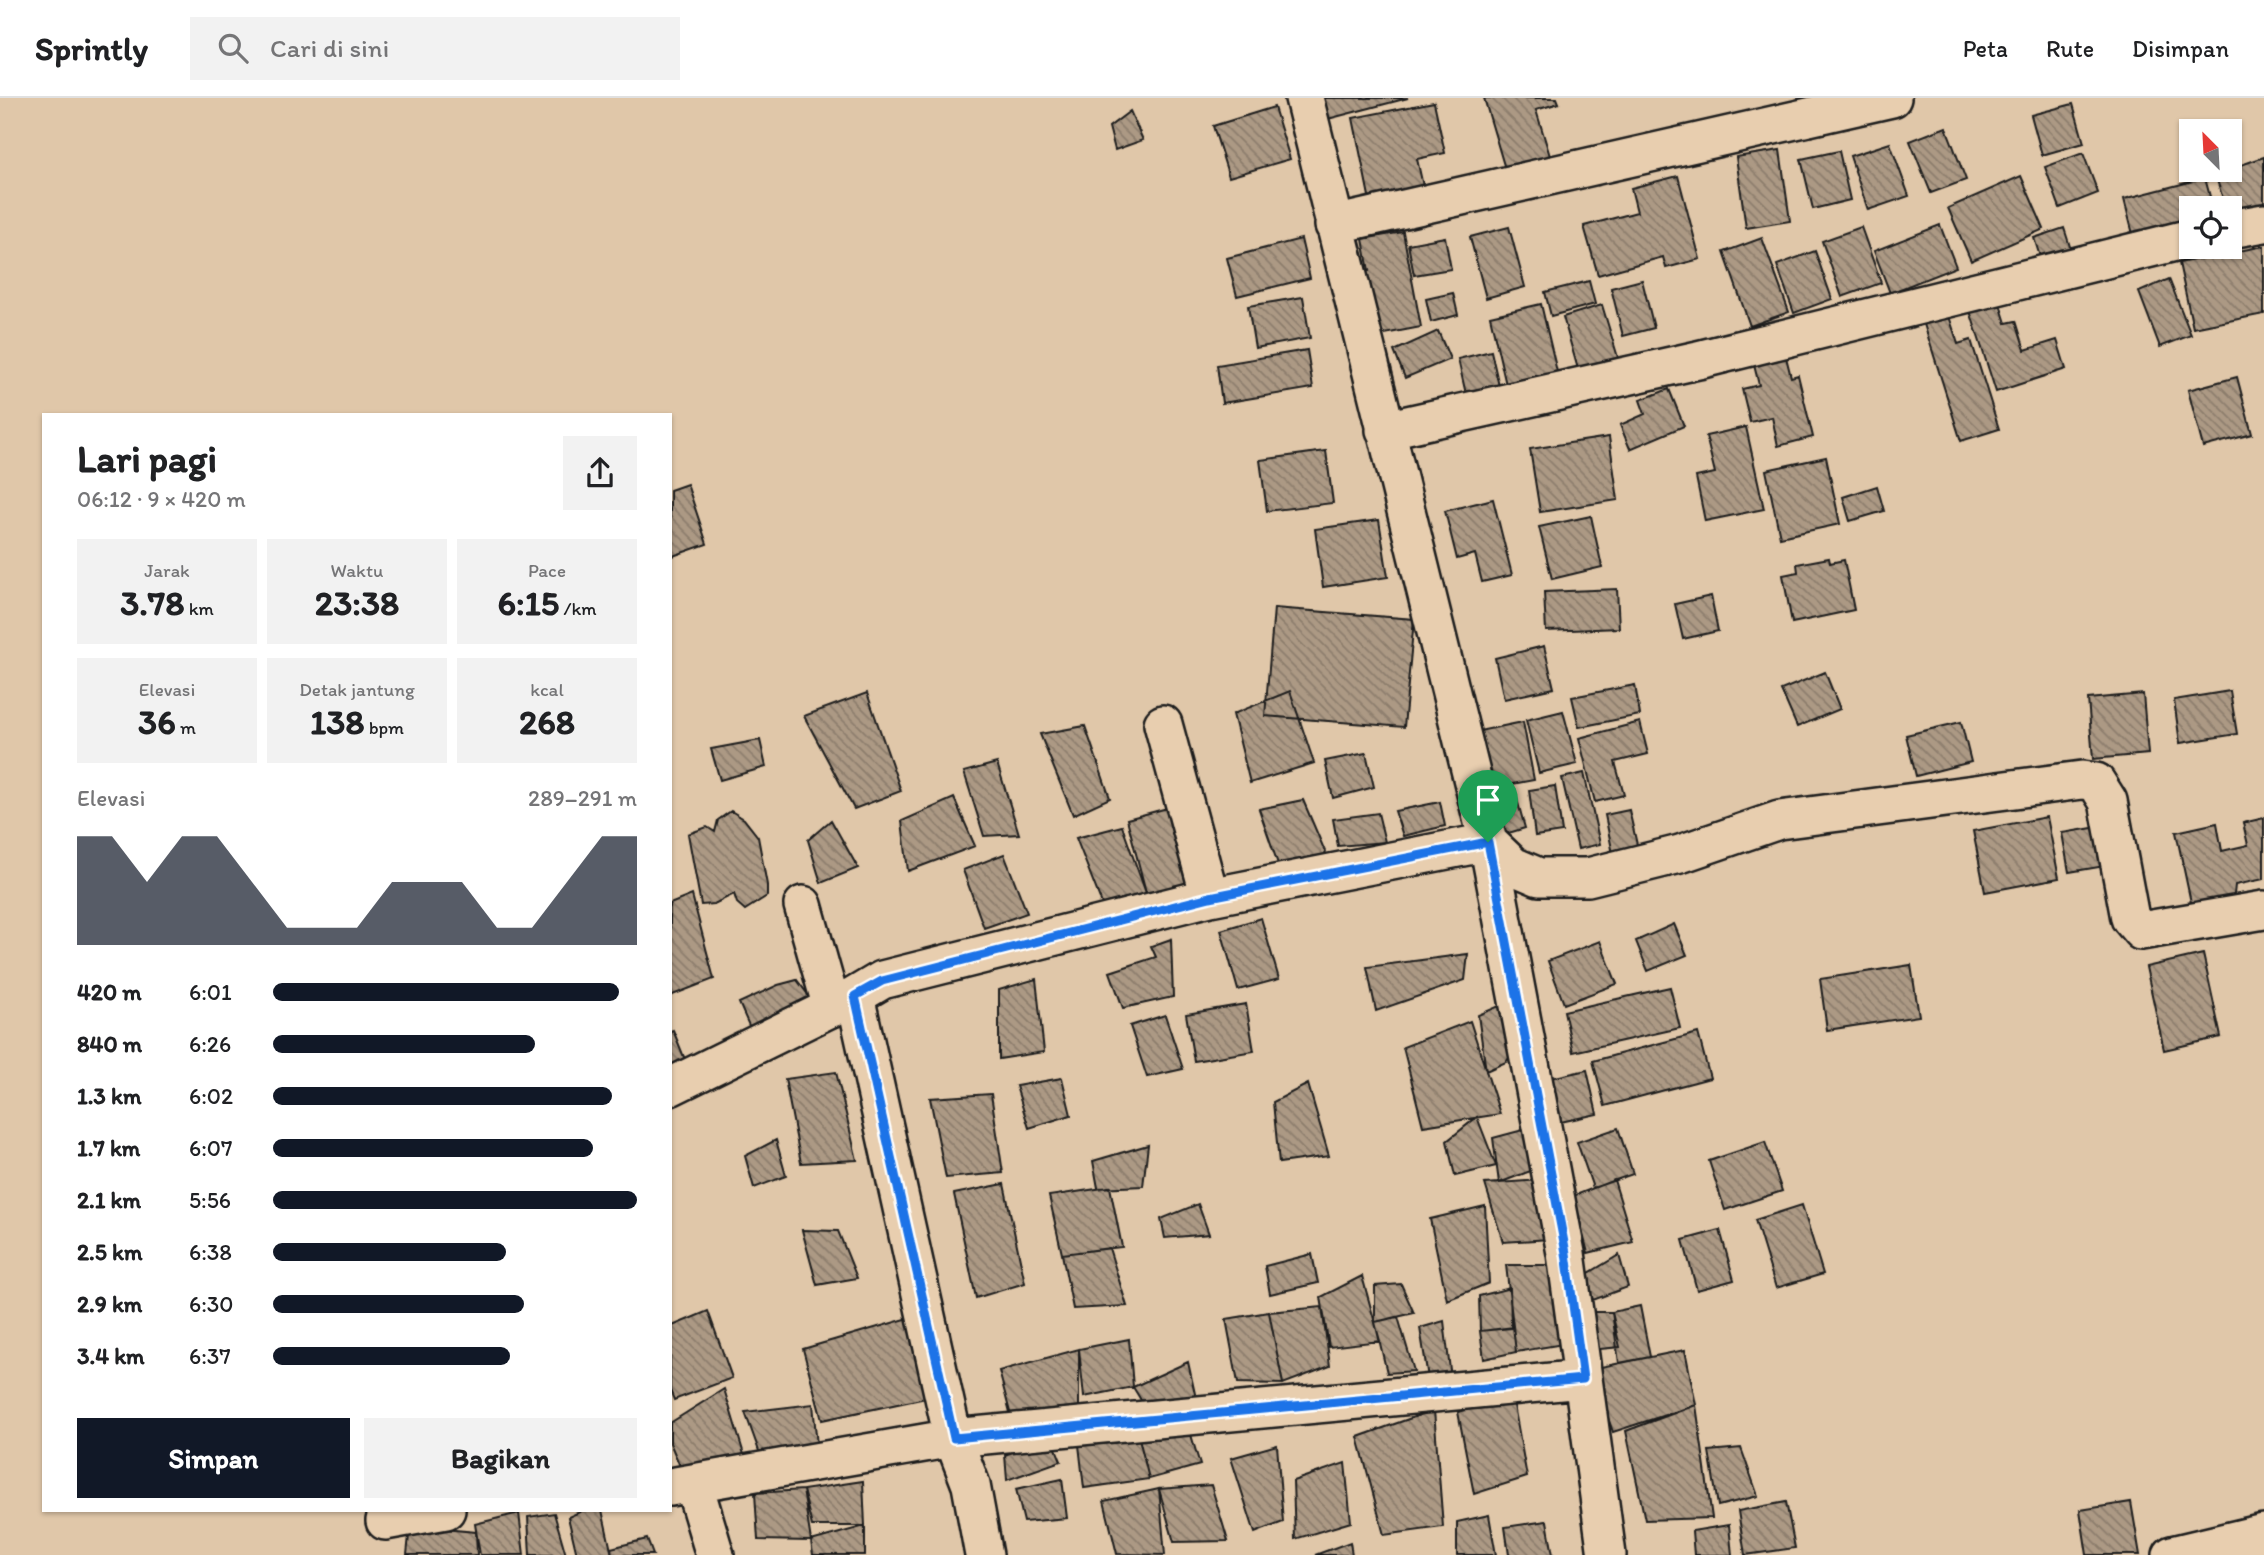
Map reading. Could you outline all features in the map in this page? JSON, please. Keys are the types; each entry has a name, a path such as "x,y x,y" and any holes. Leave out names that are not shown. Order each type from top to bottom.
{"street":[{"path":"1304,98 1488,842 1566,1253 1607,1555"},
{"path":"1334,225 1892,98"},
{"path":"2242,227 2264,223"},
{"path":"1385,430 1698,360 2179,241"},
{"path":"1163,724 1210,897"},
{"path":"1488,842 1513,866 1539,877 1588,877 1680,854 1779,820 2082,780 2096,782 2108,801 2130,918 2141,931 2264,910"},
{"path":"672,1086 882,981 1210,897 1488,842"},
{"path":"803,905 843,1002 954,1438 971,1485 984,1555"},
{"path":"715,1555 682,1486 954,1438 1583,1379"},
{"path":"385,1521 435,1512"},
{"path":"2172,1555 2264,1532"}],"building":[{"path":"1318,98 1408,98 1324,120"},
{"path":"1484,98 1557,98 1559,103 1536,110 1553,166 1508,179"},
{"path":"1434,102 1445,153 1417,159 1425,195 1371,206 1353,118"},
{"path":"2073,104 2084,143 2042,155 2031,115"},
{"path":"1274,107 1290,159 1229,177 1213,126"},
{"path":"1130,111 1143,140 1115,150 1109,127"},
{"path":"1946,127 1966,180 1931,193 1910,141"},
{"path":"1890,143 1909,196 1868,210 1850,156"},
{"path":"1780,150 1790,221 1746,228 1736,157"},
{"path":"1839,151 1850,200 1813,209 1801,159"},
{"path":"2083,153 2098,193 2060,208 2045,167"},
{"path":"2264,157 2264,215 2242,219 2242,196 2222,196 2218,182 2242,182 2242,165"},
{"path":"1678,176 1700,259 1666,268 1663,257 1598,275 1584,226 1637,212 1631,188"},
{"path":"2021,176 2044,229 1971,261 1948,208"},
{"path":"2190,182 2206,182 2210,196 2179,196 2179,231 2135,242 2124,199"},
{"path":"1940,225 1956,267 1890,293 1874,251"},
{"path":"1509,227 1525,287 1486,298 1470,237"},
{"path":"1861,227 1881,283 1842,297 1822,241"},
{"path":"2064,228 2074,259 2044,269 2034,238"},
{"path":"1403,232 1421,327 1374,336 1362,272 1369,271 1363,239"},
{"path":"1445,237 1451,269 1414,275 1408,244"},
{"path":"1762,238 1789,312 1750,326 1724,252"},
{"path":"1301,239 1310,278 1237,296 1227,258"},
{"path":"2264,246 2264,314 2193,328 2179,263 2199,259 2242,259 2242,250"},
{"path":"1815,251 1832,299 1794,313 1777,265"},
{"path":"2169,279 2191,335 2160,347 2139,292"},
{"path":"1642,280 1654,328 1623,336 1611,288"},
{"path":"1589,281 1595,304 1551,316 1545,292"},
{"path":"1453,293 1458,315 1431,322 1426,299"},
{"path":"1303,297 1310,338 1255,348 1248,306"},
{"path":"1999,301 2006,323 2016,321 2025,350 2057,340 2066,369 1996,392 1970,311"},
{"path":"1541,304 1558,376 1507,389 1490,316"},
{"path":"1602,305 1620,364 1580,376 1563,317"},
{"path":"1948,313 1958,344 1971,340 1999,429 1961,441 1923,321"},
{"path":"1438,331 1450,359 1405,378 1394,351"},
{"path":"1307,350 1313,388 1222,403 1217,365"},
{"path":"1491,351 1501,395 1468,403 1458,359"},
{"path":"1786,357 1791,377 1798,375 1813,437 1778,446 1772,417 1750,422 1742,389 1759,385 1754,365"},
{"path":"2237,377 2252,434 2203,447 2188,390"},
{"path":"1669,389 1684,426 1630,449 1620,425 1645,414 1640,400"},
{"path":"1746,427 1764,509 1705,521 1696,477 1715,473 1706,436"},
{"path":"1609,437 1618,500 1540,512 1530,449"},
{"path":"1326,451 1333,503 1267,511 1260,460"},
{"path":"1826,457 1840,524 1780,537 1766,470"},
{"path":"687,484 707,544 672,556 672,489"},
{"path":"1877,486 1884,511 1850,521 1843,497"},
{"path":"1493,499 1512,575 1482,582 1475,554 1457,559 1445,511"},
{"path":"1591,516 1602,567 1552,579 1539,527"},
{"path":"1379,520 1388,577 1323,587 1315,529"},
{"path":"1829,558 1830,563 1844,560 1854,610 1792,623 1783,575 1798,572 1797,564"},
{"path":"1617,589 1619,628 1546,631 1544,592"},
{"path":"1711,596 1718,631 1683,639 1675,604"},
{"path":"1274,608 1414,619 1404,727 1265,716"},
{"path":"1544,646 1554,688 1504,699 1495,658"},
{"path":"1825,672 1840,709 1797,727 1781,690"},
{"path":"1635,685 1640,715 1579,727 1572,697"},
{"path":"1290,691 1314,763 1250,783 1233,714"},
{"path":"2230,691 2237,734 2180,743 2174,700"},
{"path":"867,693 901,791 854,809 804,716"},
{"path":"2143,694 2148,754 2093,759 2088,699"},
{"path":"1563,711 1577,764 1539,773 1526,720"},
{"path":"1523,722 1534,780 1490,788 1479,731"},
{"path":"1640,722 1648,754 1615,762 1624,795 1595,802 1579,738"},
{"path":"1961,722 1971,762 1916,776 1906,735"},
{"path":"1085,726 1110,798 1073,815 1040,734"},
{"path":"760,740 766,767 720,780 711,749"},
{"path":"1366,753 1374,787 1333,798 1325,761"},
{"path":"997,763 1019,834 984,836 964,772"},
{"path":"1584,773 1600,844 1578,849 1562,778"},
{"path":"1555,786 1562,832 1535,836 1529,790"},
{"path":"1515,792 1525,828 1502,835 1492,799"},
{"path":"954,798 975,846 908,871 902,821"},
{"path":"1303,800 1327,856 1280,870 1259,809"},
{"path":"1440,802 1445,826 1403,836 1395,811"},
{"path":"1171,807 1190,884 1147,896 1127,819"},
{"path":"1629,810 1638,849 1613,854 1605,815"},
{"path":"731,811 744,819 758,837 767,885 767,896 745,910 737,903 734,894 714,904 701,905 688,834 707,827 715,832 718,820"},
{"path":"1378,813 1385,842 1338,846 1333,819"},
{"path":"2047,817 2059,878 1985,892 1973,831"},
{"path":"2264,818 2264,879 2235,885 2233,904 2193,912 2176,832 2217,823 2222,851 2248,845 2243,823"},
{"path":"831,820 858,868 821,883 808,840"},
{"path":"1122,826 1147,896 1104,909 1076,838"},
{"path":"2099,827 2105,866 2069,872 2062,833"},
{"path":"1004,854 1027,913 984,928 963,870"},
{"path":"692,895 714,979 672,995 672,903"},
{"path":"1261,918 1279,979 1238,990 1221,930"},
{"path":"1674,924 1687,955 1648,971 1636,941"},
{"path":"1171,939 1173,997 1123,1008 1110,972 1156,957 1151,946"},
{"path":"1600,941 1617,984 1564,1004 1548,961"},
{"path":"1468,954 1465,980 1376,1011 1367,967"},
{"path":"2203,954 2221,1037 2164,1050 2146,967"},
{"path":"1911,965 1919,1016 1827,1030 1820,979"},
{"path":"1036,979 1044,1052 999,1059 999,990"},
{"path":"797,980 809,996 806,1011 754,1037 739,1003 778,985"},
{"path":"1670,987 1680,1028 1573,1052 1564,1011"},
{"path":"1246,1004 1254,1051 1194,1061 1186,1014"},
{"path":"1504,1004 1517,1047 1506,1062 1486,1071 1478,1015"},
{"path":"1165,1015 1183,1069 1147,1077 1130,1026"},
{"path":"1470,1021 1500,1114 1423,1126 1403,1047"},
{"path":"672,1030 688,1067 672,1075"},
{"path":"1698,1033 1710,1078 1605,1106 1593,1061"},
{"path":"1587,1070 1597,1114 1556,1123 1546,1079"},
{"path":"836,1072 857,1160 801,1163 785,1079"},
{"path":"1062,1078 1071,1115 1029,1128 1016,1086"},
{"path":"1308,1084 1329,1156 1279,1163 1273,1102"},
{"path":"991,1094 1003,1173 946,1178 930,1098"},
{"path":"1477,1117 1496,1166 1455,1176 1447,1141"},
{"path":"1534,1127 1541,1167 1499,1183 1493,1138"},
{"path":"1618,1128 1633,1174 1593,1188 1577,1142"},
{"path":"776,1140 786,1176 754,1188 745,1156"},
{"path":"1765,1142 1782,1191 1725,1210 1709,1161"},
{"path":"1148,1145 1143,1186 1098,1188 1093,1161"},
{"path":"1541,1180 1549,1239 1503,1242 1485,1184"},
{"path":"1614,1180 1633,1242 1588,1253 1573,1196"},
{"path":"1004,1184 1025,1283 976,1298 954,1194"},
{"path":"1110,1187 1122,1247 1062,1254 1049,1196"},
{"path":"1198,1204 1209,1234 1165,1238 1161,1219"},
{"path":"1802,1205 1823,1274 1776,1288 1755,1220"},
{"path":"1485,1206 1489,1283 1447,1300 1430,1219"},
{"path":"802,1230 838,1231 857,1278 817,1285"},
{"path":"1720,1230 1734,1280 1697,1290 1683,1240"},
{"path":"1109,1248 1127,1306 1073,1309 1062,1254"},
{"path":"1312,1254 1318,1283 1270,1294 1265,1266"},
{"path":"1619,1255 1628,1287 1593,1300 1584,1276"},
{"path":"1506,1265 1554,1265 1569,1343 1516,1352"},
{"path":"1362,1276 1380,1341 1329,1347 1321,1297"},
{"path":"1401,1284 1414,1313 1375,1322 1375,1286"},
{"path":"1510,1288 1511,1328 1480,1331 1479,1296"},
{"path":"1640,1306 1650,1357 1619,1363 1612,1312"},
{"path":"1322,1307 1330,1366 1283,1384 1269,1312"},
{"path":"708,1311 732,1378 674,1400 672,1326"},
{"path":"1269,1312 1283,1384 1238,1383 1226,1319"},
{"path":"1588,1312 1612,1312 1620,1347 1590,1350"},
{"path":"1398,1317 1414,1371 1387,1373 1375,1322"},
{"path":"909,1318 926,1398 822,1420 803,1349"},
{"path":"1444,1321 1451,1378 1428,1378 1420,1328"},
{"path":"1513,1327 1516,1352 1484,1359 1480,1331"},
{"path":"1129,1339 1133,1387 1084,1397 1079,1349"},
{"path":"1079,1349 1079,1411 1015,1431 999,1371"},
{"path":"1685,1350 1696,1405 1613,1432 1591,1369"},
{"path":"1188,1362 1197,1403 1147,1410 1133,1387"},
{"path":"724,1389 746,1461 683,1473 672,1448 672,1422"},
{"path":"1512,1394 1527,1477 1474,1494 1458,1412"},
{"path":"813,1404 818,1456 764,1465 745,1412"},
{"path":"1696,1405 1712,1518 1645,1520 1626,1431"},
{"path":"1434,1410 1443,1527 1384,1535 1358,1437"},
{"path":"1189,1428 1200,1465 1149,1479 1138,1434"},
{"path":"1138,1434 1149,1479 1084,1488 1079,1445"},
{"path":"1051,1436 1061,1461 1007,1480 1005,1455"},
{"path":"1277,1445 1283,1522 1255,1533 1231,1458"},
{"path":"1741,1448 1758,1496 1718,1506 1709,1451"},
{"path":"1345,1463 1351,1522 1295,1539 1293,1481"},
{"path":"1062,1479 1067,1518 1024,1522 1016,1489"},
{"path":"863,1481 865,1526 812,1526 803,1490"},
{"path":"1211,1485 1228,1541 1174,1542 1159,1489"},
{"path":"1159,1489 1165,1555 1117,1554 1104,1501"},
{"path":"803,1490 811,1541 758,1540 755,1493"},
{"path":"1786,1502 1795,1548 1745,1555 1738,1511"},
{"path":"2131,1502 2140,1555 2087,1555 2080,1510"},
{"path":"579,1512 602,1512 612,1555 577,1555 568,1517"},
{"path":"519,1513 524,1555 480,1555 475,1524"},
{"path":"554,1513 566,1555 530,1555 528,1517"},
{"path":"1489,1515 1496,1555 1457,1555 1457,1522"},
{"path":"1547,1521 1553,1555 1509,1555 1505,1527"},
{"path":"1729,1525 1732,1555 1694,1555 1692,1531"},
{"path":"410,1526 476,1532 477,1555 407,1555"},
{"path":"865,1526 865,1555 813,1555 811,1541"},
{"path":"647,1539 653,1555 612,1555 611,1548"},
{"path":"1350,1542 1352,1555 1315,1555"}],"route":[{"path":"1488,842 1566,1253 1583,1379 954,1438 855,996 882,981 1210,897 1488,842"}]}
